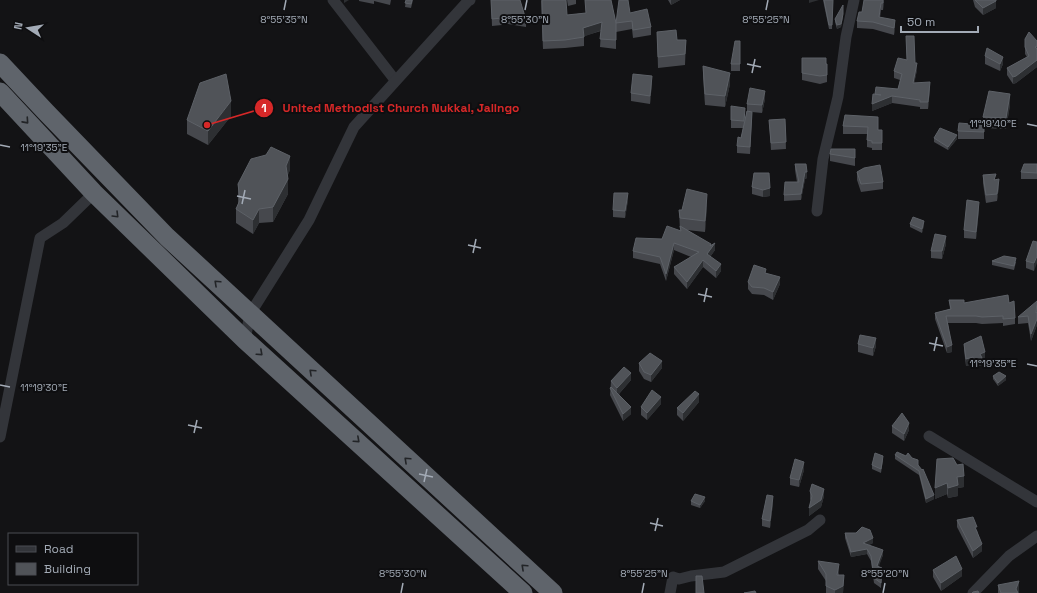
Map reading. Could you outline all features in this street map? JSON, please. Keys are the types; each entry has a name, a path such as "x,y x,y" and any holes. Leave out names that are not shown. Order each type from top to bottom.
{"highway":[{"path":"0,63 66,134 167,237 553,593"},
{"path":"0,92 94,193 245,340 523,593"}],"street":[{"path":"333,0 395,80"},
{"path":"245,340 250,314 309,220 354,127 468,0"},
{"path":"816,211 823,159 838,96 846,38 854,0"},
{"path":"0,437 40,238 63,223 94,193"},
{"path":"929,436 1037,502"},
{"path":"670,593 673,576 679,579 724,572 808,530 820,520"},
{"path":"973,593 1009,556 1037,536"}],"building":[{"path":"406,0 412,0 411,4 405,3"},
{"path":"491,0 520,0 526,20 502,16 502,18 492,19"},
{"path":"542,0 566,0 567,15 586,13 585,0 611,0 616,23 616,40 600,39 602,22 583,28 584,37 543,41"},
{"path":"619,0 628,0 630,13 647,9 651,27 633,30 632,21 616,23"},
{"path":"824,0 833,0 832,25 829,25"},
{"path":"864,0 883,0 883,3 881,3 879,17 895,20 894,28 873,22 857,21 859,12 862,12"},
{"path":"975,0 996,0 996,1 983,8"},
{"path":"843,5 841,24 837,25 835,19"},
{"path":"676,30 677,40 686,40 685,54 658,57 657,32"},
{"path":"1029,32 1037,41 1037,46 1035,47 1037,49 1037,60 1013,77 1007,68 1029,56 1025,47 1025,39"},
{"path":"906,36 914,36 915,63 917,63 913,83 930,82 928,102 920,102 920,100 892,96 872,104 873,94 881,95 875,94 876,87 898,89 902,74 894,71 898,58 907,60"},
{"path":"735,41 740,41 740,64 731,64"},
{"path":"987,48 1003,57 1000,64 985,56"},
{"path":"802,58 826,58 827,75 820,76 802,73"},
{"path":"703,66 730,73 725,96 705,94"},
{"path":"226,74 231,101 208,131 187,120 200,83"},
{"path":"633,74 652,76 650,96 631,93"},
{"path":"750,88 765,91 762,105 747,104"},
{"path":"989,91 1010,94 1006,118 983,117"},
{"path":"731,106 745,108 744,121 731,120"},
{"path":"747,111 752,112 750,147 737,146 738,137 741,138"},
{"path":"845,115 878,117 878,130 882,130 882,143 872,143 872,141 867,140 868,127 843,126"},
{"path":"785,119 786,142 771,143 769,120"},
{"path":"959,123 984,125 984,132 958,131"},
{"path":"940,128 957,135 948,147 934,138"},
{"path":"271,147 290,156 286,166 288,179 273,207 259,209 253,220 236,209 240,200 238,184 251,159 266,155"},
{"path":"831,149 855,149 855,158 830,154"},
{"path":"795,164 806,164 807,172 805,172 801,194 784,195 785,182 799,182"},
{"path":"1024,164 1037,164 1037,173 1021,172"},
{"path":"880,165 883,182 861,184 857,172 864,168"},
{"path":"754,173 769,173 770,188 763,190 752,187"},
{"path":"996,174 994,180 999,179 997,194 986,195 983,175"},
{"path":"687,189 707,194 705,221 680,218 679,210 682,210"},
{"path":"614,193 628,193 625,211 613,210"},
{"path":"967,200 979,202 976,232 964,230"},
{"path":"913,217 924,221 922,229 910,224"},
{"path":"667,226 681,231 680,226 711,244 710,246 715,243 707,254 721,264 716,271 703,260 687,282 674,267 699,252 674,243 666,274 660,257 633,251 636,238 662,239"},
{"path":"935,234 946,236 942,251 931,251"},
{"path":"1033,241 1037,242 1037,256 1034,263 1026,261"},
{"path":"1004,256 1016,258 1014,266 992,261"},
{"path":"754,265 766,269 765,273 780,277 773,292 764,288 752,287 748,282"},
{"path":"1008,295 1009,303 1014,301 1015,318 1003,319 1003,316 946,316 952,345 947,347 935,313 951,309 949,300 964,300 964,303"},
{"path":"1037,301 1037,319 1031,334 1028,316 1018,317"},
{"path":"860,335 876,338 873,348 858,344"},
{"path":"981,336 985,352 980,354 982,358 973,360 973,357 966,359 964,344"},
{"path":"650,353 662,361 651,375 644,372 639,363"},
{"path":"624,367 631,373 617,388 611,381"},
{"path":"999,372 1006,376 998,383 993,376"},
{"path":"611,387 631,407 623,414 610,388"},
{"path":"652,390 661,397 647,413 641,407"},
{"path":"695,391 699,394 683,413 677,408"},
{"path":"902,413 909,423 904,434 892,426"},
{"path":"897,452 906,456 908,453 912,458 918,460 918,465 922,470 923,469 934,495 926,499 919,471 895,455"},
{"path":"875,453 883,456 881,469 872,465"},
{"path":"953,458 957,465 963,464 964,476 957,477 958,485 948,488 947,483 935,488 937,459"},
{"path":"795,459 804,462 799,480 790,478"},
{"path":"812,484 824,489 821,500 809,508 812,496 810,491"},
{"path":"695,494 705,497 700,505 691,501"},
{"path":"767,495 773,496 770,521 762,519"},
{"path":"973,517 977,527 975,527 982,544 973,551 957,520"},
{"path":"862,527 870,530 873,538 863,543 883,550 877,566 882,568 881,583 874,578 871,556 867,549 851,552 845,533 856,533"},
{"path":"956,556 962,569 941,583 933,570"},
{"path":"818,561 839,564 837,575 844,575 843,586 835,590 826,586 826,574"},
{"path":"696,576 702,576 704,593 696,593"},
{"path":"1019,581 1016,589 1018,593 1001,593 998,585"},
{"path":"755,591 756,593 744,593"}],"place":[{"name":"United Methodist Church Nukkai, Jalingo","path":"207,125"}]}
